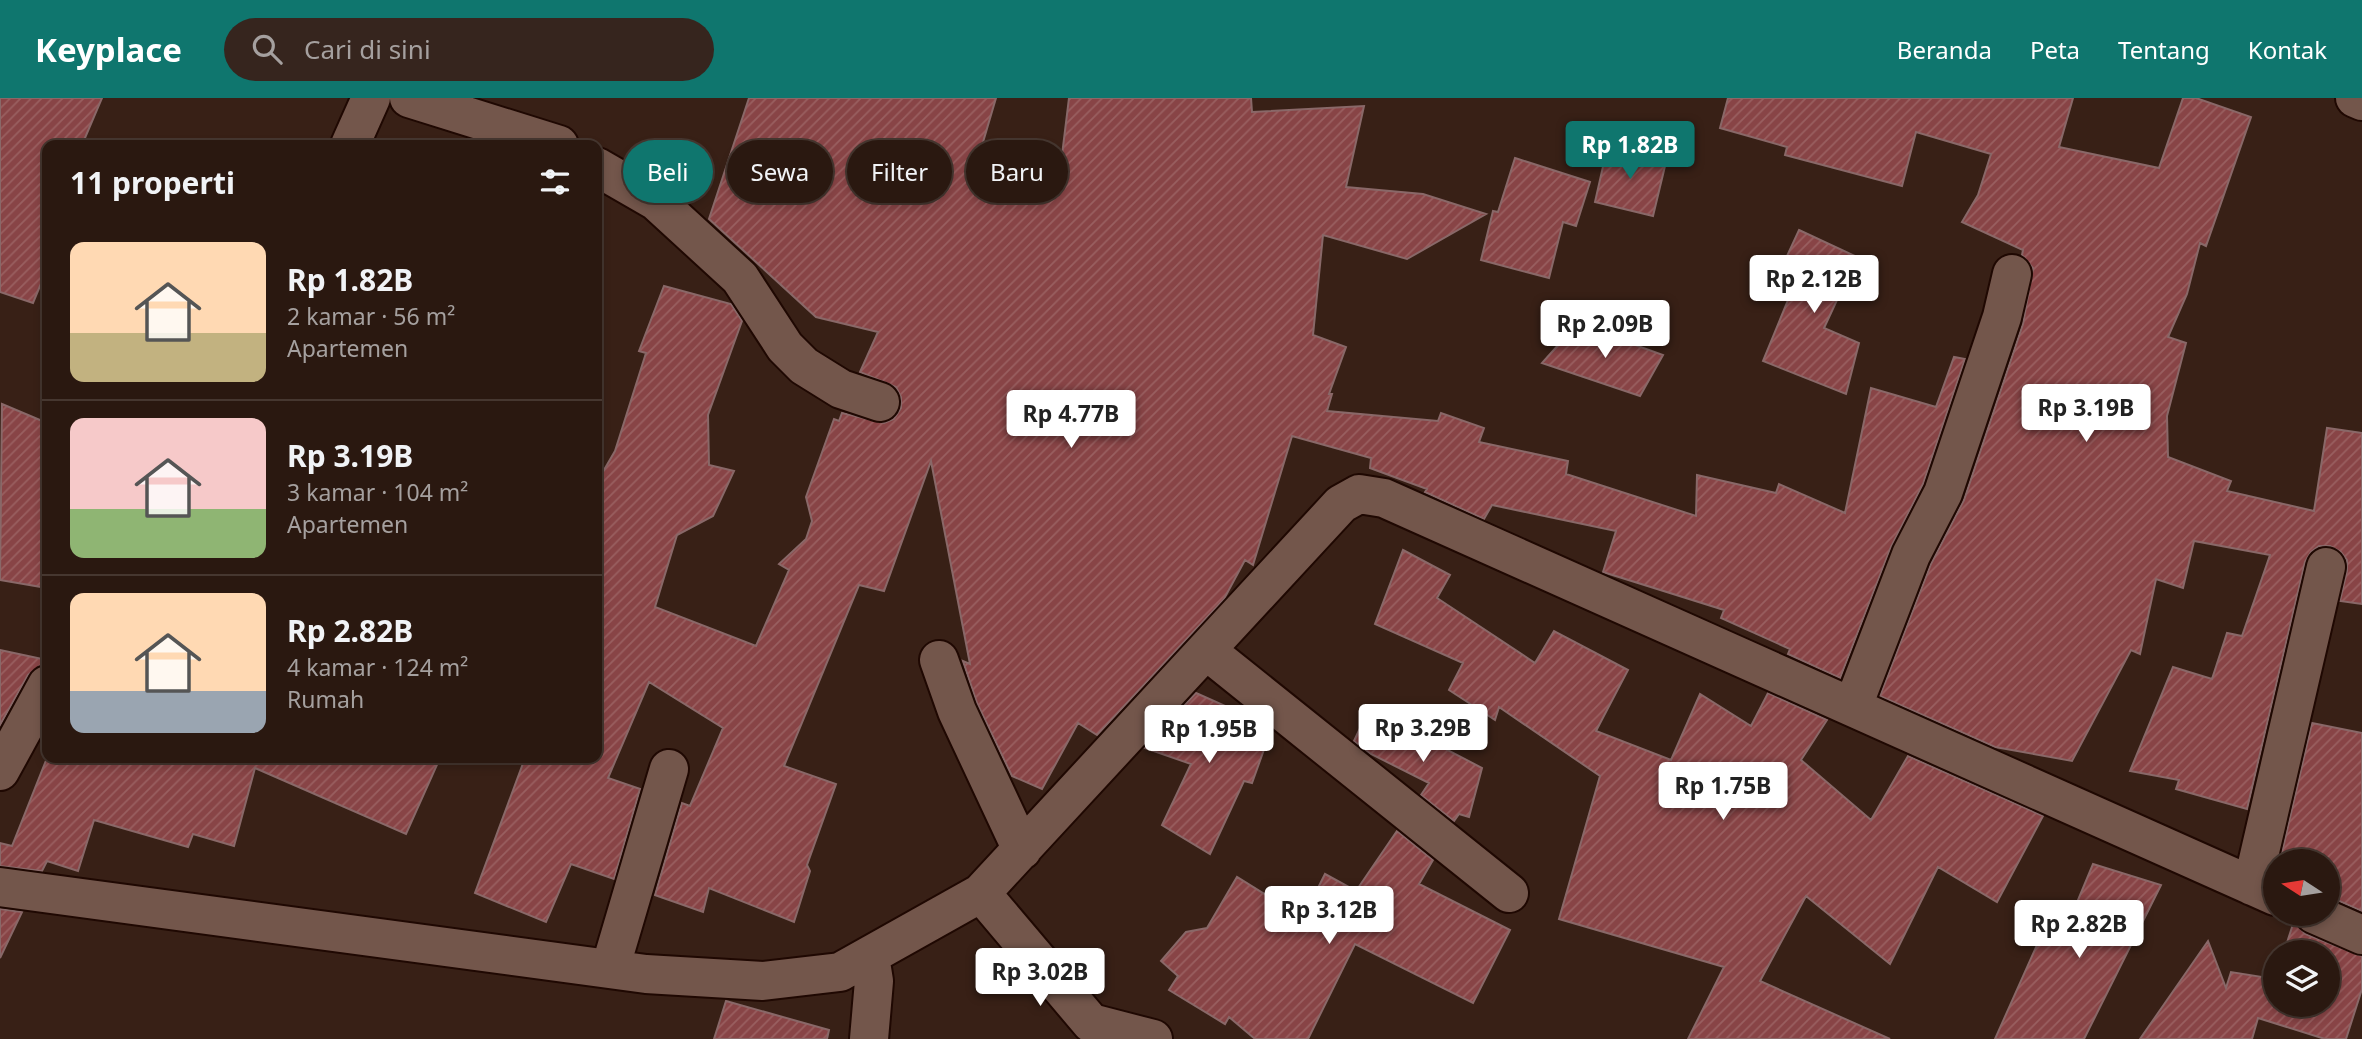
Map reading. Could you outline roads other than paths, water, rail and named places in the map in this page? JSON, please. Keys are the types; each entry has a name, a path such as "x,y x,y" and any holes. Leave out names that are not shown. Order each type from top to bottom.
{"street":[{"path":"352,140 371,98"},
{"path":"409,98 543,140"},
{"path":"2354,98 2362,101"},
{"path":"602,170 656,201 740,278 785,347 804,366 841,389 880,402"},
{"path":"1853,706 1911,555 1943,493 2002,317 2012,274"},
{"path":"0,887 646,974 763,981 839,972 981,893 1341,505 1359,494 1384,498 2263,891"},
{"path":"2272,849 2326,567"},
{"path":"1206,651 1508,893"},
{"path":"939,660 957,711 1022,850"},
{"path":"0,771 42,694"},
{"path":"610,969 668,769"},
{"path":"981,893 1087,1031 1153,1039"},
{"path":"2340,925 2362,935"},
{"path":"869,1039 874,981 870,956"}]}
